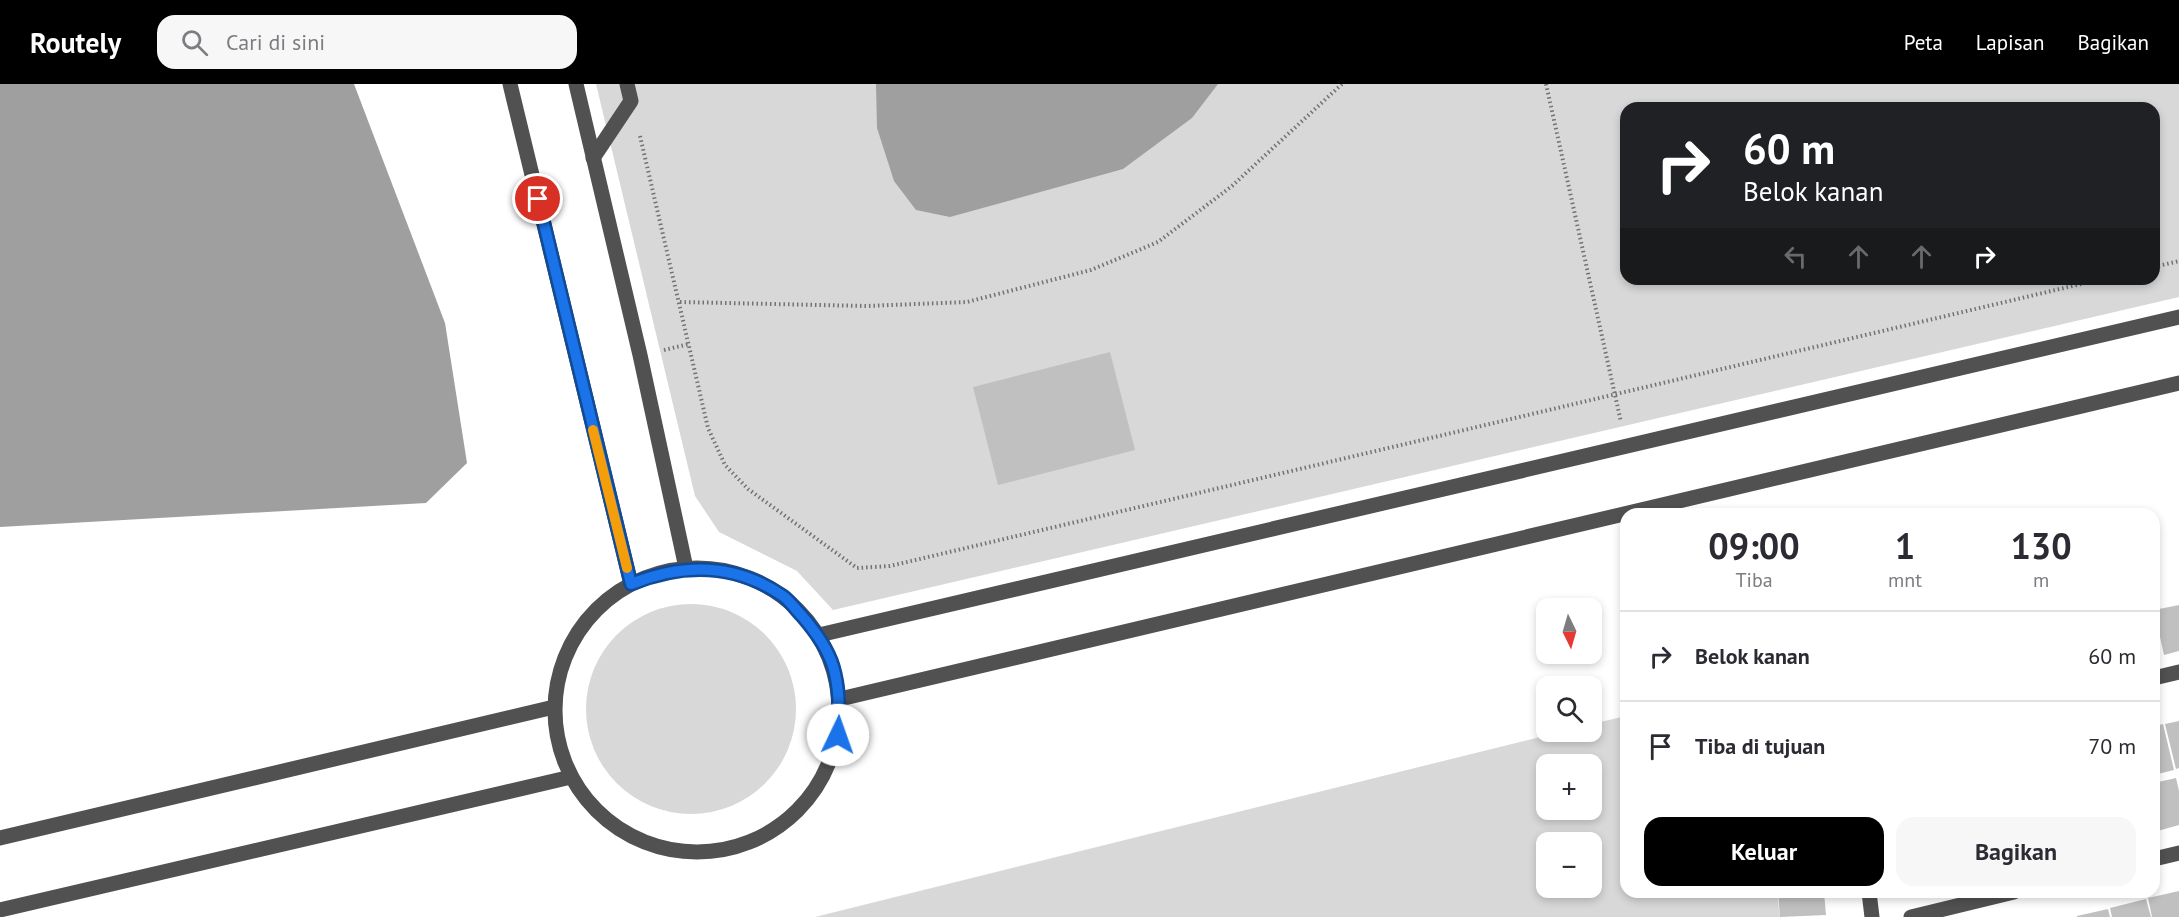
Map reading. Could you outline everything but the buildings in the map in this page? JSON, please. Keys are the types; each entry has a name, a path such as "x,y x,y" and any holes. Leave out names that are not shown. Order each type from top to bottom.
{"street":[{"path":"510,84 631,584"},
{"path":"576,84 640,356 686,568"},
{"path":"593,158 631,101 627,84"},
{"path":"819,635 2179,317"},
{"path":"1649,508 2179,383"},
{"path":"840,699 1620,515"},
{"path":"686,568 738,573 784,597 819,635 833,666 840,699 838,735 828,769 809,799 783,824 752,841 717,850 682,851 648,843 617,828 591,805 571,777 558,743 554,706 560,669 575,635 600,606 631,584 657,573 686,568"},
{"path":"2160,677 2179,672"},
{"path":"0,838 554,706"},
{"path":"0,910 571,777"},
{"path":"2160,858 2179,853"},
{"path":"1870,898 1872,917"},
{"path":"1911,917 1989,898"}],"path":[{"path":"680,302 866,306 968,302 1091,270 1158,242 1232,186 1342,84"},
{"path":"1546,84 1626,446"},
{"path":"631,101 708,428 725,465 748,489 857,568 890,566 2077,285"},
{"path":"2160,266 2179,261"}],"shaded area":[{"path":"0,84 354,84 445,323 467,463 426,503 0,527"},
{"path":"596,84 2179,84 2179,297 833,610 797,571 719,532 695,496"},
{"path":"876,84 1218,84 1192,118 1123,169 950,217 916,210 894,181 877,128"},
{"path":"691,604 711,606 731,612 749,622 765,635 778,651 788,669 794,689 796,709 794,729 788,749 778,767 765,783 749,796 731,806 711,812 691,814 671,812 651,806 633,796 617,783 604,767 594,749 588,729 586,709 588,689 594,669 604,651 617,635 633,622 651,612 671,606"},
{"path":"1620,717 1620,898 1778,898 1780,917 815,917 1536,738 1536,742 1602,742 1602,722"}],"slow traffic":[{"path":"593,430 627,568"}],"route":[{"path":"538,199 631,584 657,573 686,568 738,573 784,597 819,635 833,666 840,699 838,735"}]}
